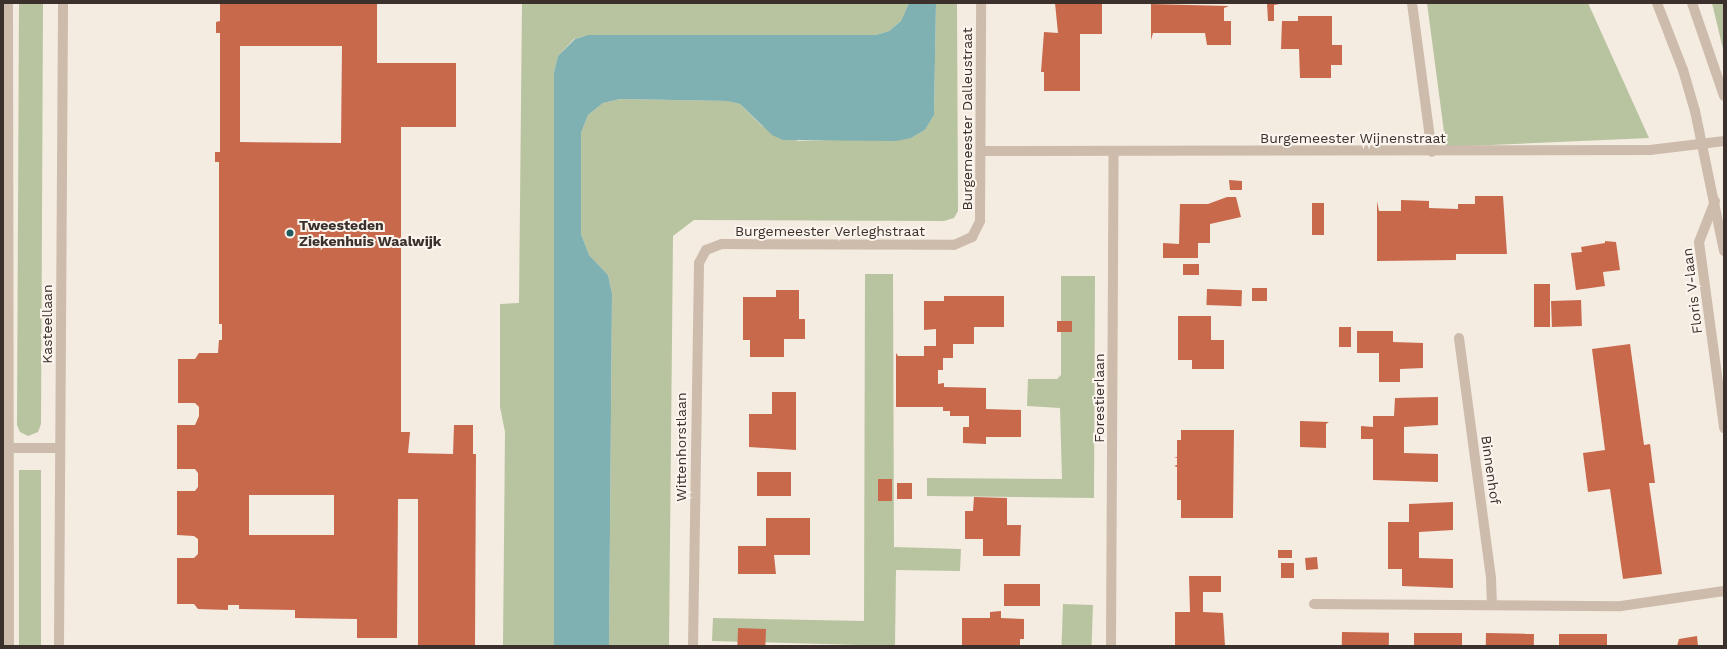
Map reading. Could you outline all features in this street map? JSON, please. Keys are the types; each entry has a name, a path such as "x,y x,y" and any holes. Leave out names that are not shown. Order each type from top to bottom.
{"street":[{"path":"8,3 6,32 6,448 9,646"},
{"name":"Kasteellaan","path":"59,646 59,448 63,3"},
{"name":"Burgemeester Dalleustraat","path":"954,245 972,237 980,221 982,151 981,3"},
{"path":"1412,3 1432,152"},
{"path":"1657,3 1683,70 1702,145 1724,251"},
{"path":"1692,3 1724,96"},
{"name":"Burgemeester Wijnenstraat","path":"982,151 1432,152 1650,150 1702,145 1724,141"},
{"name":"Forestierlaan","path":"1111,646 1114,151"},
{"name":"Floris V-laan","path":"1714,201 1699,242 1724,428"},
{"name":"Burgemeester Verleghstraat","path":"706,250 722,244 954,245"},
{"name":"Wittenhorstlaan","path":"693,646 696,283 699,263 706,250"},
{"name":"Binnenhof","path":"1459,338 1490,571 1492,605"},
{"path":"6,448 59,448"},
{"path":"1314,604 1621,606 1724,591"}],"green space":[{"path":"19,3 43,3 41,424 38,432 28,436 20,432 17,425"},
{"path":"522,3 909,3 901,21 889,31 876,35 588,35 574,39 558,56 554,72 554,646 503,646 505,432 500,407 500,304 519,303"},
{"path":"936,3 957,3 958,211 954,218 944,221 694,220 673,236 669,646 609,646 612,293 608,275 589,255 581,234 581,133 588,115 603,103 620,99 729,101 740,104 762,126 798,141 911,138 925,130 934,115"},
{"path":"1427,3 1588,3 1649,138 1446,147"},
{"path":"1712,3 1724,3 1724,52 1723,49"},
{"path":"865,274 893,274 894,547 961,549 960,571 896,570 895,646 712,641 713,618 864,621"},
{"path":"1061,276 1095,276 1094,498 927,496 927,478 1062,479 1060,408 1027,406 1028,379 1057,379 1061,375"},
{"path":"19,470 41,470 41,646 19,646"},
{"path":"1063,604 1093,605 1092,646 1062,646"}],"water":[{"path":"909,3 936,3 934,115 925,130 911,138 896,141 783,140 772,135 740,104 728,101 620,99 603,103 588,115 581,133 581,234 589,255 608,275 612,293 609,646 554,646 554,72 558,56 575,39 588,35 876,35 889,31 901,21"}],"building":[{"path":"220,3 377,3 377,63 456,63 456,127 401,127 401,432 410,432 408,453 453,454 454,425 473,425 473,454 476,454 475,646 418,646 418,499 398,499 397,638 357,638 357,619 295,618 295,610 239,609 239,605 228,605 228,610 198,609 194,604 177,604 177,558 194,558 198,554 198,539 194,536 177,535 177,491 195,491 198,487 198,473 195,469 177,469 177,425 195,425 199,416 199,407 195,403 178,403 178,359 195,359 199,353 218,353 219,340 222,340 222,324 219,324 219,162 215,162 215,152 220,152 220,33 216,33 216,22 220,21","holes":["240,46 342,46 341,143 240,142","249,495 334,495 334,535 249,535"]},
{"path":"1055,3 1102,3 1102,34 1080,34 1080,91 1044,91 1044,72 1041,72 1044,32 1058,33"},
{"path":"1267,3 1285,3 1274,5 1274,21 1268,21"},
{"path":"1151,4 1229,6 1224,8 1224,21 1231,21 1231,45 1207,45 1205,33 1153,33 1151,40"},
{"path":"1298,16 1332,16 1332,45 1342,45 1342,65 1331,65 1331,78 1300,78 1299,49 1281,49 1282,21 1298,21"},
{"path":"1229,180 1242,181 1242,190 1230,190"},
{"path":"1475,196 1503,196 1507,254 1456,254 1456,260 1377,261 1377,201 1379,211 1401,211 1401,200 1429,201 1429,208 1458,209 1458,204 1475,204"},
{"path":"1227,197 1236,197 1241,217 1210,224 1210,243 1198,243 1198,258 1163,258 1163,243 1179,244 1180,204 1208,204"},
{"path":"1312,203 1324,203 1324,235 1312,235"},
{"path":"1605,241 1616,242 1620,270 1603,272 1605,286 1576,290 1571,253 1582,252 1581,247 1605,243"},
{"path":"1183,264 1199,264 1199,275 1183,275"},
{"path":"1534,284 1550,284 1550,327 1534,327"},
{"path":"1252,288 1267,288 1267,301 1252,301"},
{"path":"1207,289 1242,290 1241,306 1206,305"},
{"path":"776,290 799,290 799,319 805,319 805,339 784,339 784,357 750,357 750,340 743,340 743,297 776,297"},
{"path":"944,296 1004,296 1004,327 974,327 974,344 953,344 953,358 943,358 943,370 938,370 938,384 944,383 944,387 986,388 986,409 1021,410 1021,437 986,437 986,444 963,443 963,427 969,427 969,416 950,416 950,411 943,411 943,407 896,407 896,353 898,356 924,356 924,346 936,346 936,329 924,330 924,301 944,301"},
{"path":"1581,300 1582,326 1552,327 1551,301"},
{"path":"1178,316 1211,316 1211,340 1224,340 1224,369 1192,369 1192,360 1178,360"},
{"path":"1057,321 1072,321 1072,332 1057,332"},
{"path":"1339,327 1351,327 1351,347 1339,347"},
{"path":"1357,331 1393,331 1393,342 1423,343 1423,368 1400,369 1400,382 1379,382 1379,353 1357,353"},
{"path":"1630,344 1644,445 1650,444 1655,483 1649,483 1662,574 1623,579 1610,489 1588,492 1583,453 1605,450 1592,349"},
{"path":"772,392 796,392 796,450 749,447 749,414 772,414"},
{"path":"1438,397 1438,425 1404,427 1404,453 1438,454 1438,482 1373,480 1373,439 1361,439 1361,426 1373,427 1373,416 1394,416 1395,398"},
{"path":"1300,421 1329,422 1326,424 1326,448 1300,447"},
{"path":"1181,430 1234,430 1233,518 1181,518 1181,500 1177,500 1177,467 1174,466 1177,465 1177,458 1174,457 1177,457 1177,440 1181,440"},
{"path":"757,472 791,472 791,496 757,496"},
{"path":"878,479 892,479 892,501 878,501"},
{"path":"897,483 912,483 912,499 897,499"},
{"path":"974,497 1007,498 1007,525 1021,525 1020,556 983,556 983,539 965,539 965,511 973,511"},
{"path":"1453,502 1453,530 1419,532 1419,558 1453,559 1453,588 1402,586 1402,569 1388,569 1388,522 1409,522 1409,504"},
{"path":"766,518 810,518 810,555 774,555 776,574 738,574 738,546 766,546"},
{"path":"1278,550 1292,550 1292,558 1278,558"},
{"path":"1317,557 1318,569 1306,570 1305,558"},
{"path":"1281,563 1294,563 1294,578 1281,578"},
{"path":"1189,576 1221,576 1221,592 1203,592 1203,612 1223,613 1225,646 1175,646 1175,612 1190,612"},
{"path":"1004,584 1040,584 1040,606 1004,606"},
{"path":"1001,611 1001,618 1024,619 1024,639 1020,639 1020,646 962,646 962,618 990,618 990,612"},
{"path":"738,628 766,629 765,646 737,646"},
{"path":"1342,632 1389,633 1389,646 1342,646"},
{"path":"1414,633 1462,633 1462,646 1414,646"},
{"path":"1486,633 1534,634 1534,646 1486,646"},
{"path":"1559,634 1607,634 1607,646 1559,646"},
{"path":"1697,636 1698,646 1677,646 1679,639"}],"place":[{"name":"Tweesteden Ziekenhuis Waalwijk","path":"290,233"}]}
